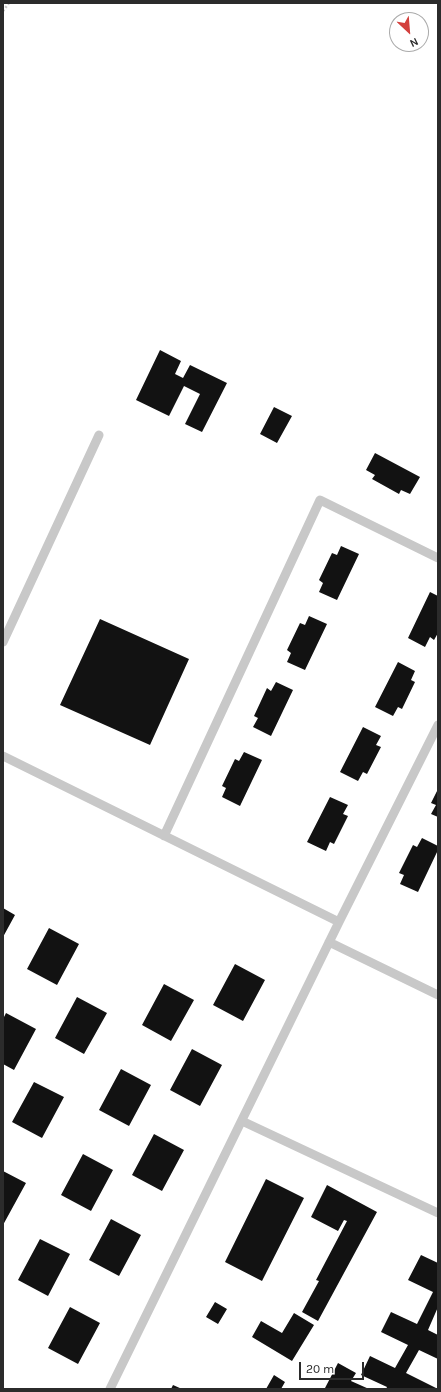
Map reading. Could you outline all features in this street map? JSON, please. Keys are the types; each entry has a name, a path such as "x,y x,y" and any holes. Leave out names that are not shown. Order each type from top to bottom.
{"lane":[{"path":"3,642 99,435"},
{"path":"164,836 320,500 438,558"},
{"path":"110,1389 329,942 438,725"},
{"path":"3,756 339,922"},
{"path":"329,942 438,994"},
{"path":"242,1121 438,1214"}],"path":[{"path":"3,11 9,3"}],"building":[{"path":"160,350 181,361 175,374 183,378 190,365 227,383 202,432 185,424 200,394 184,386 169,416 136,400"},
{"path":"274,407 292,416 277,443 260,434"},
{"path":"375,453 420,477 410,494 401,490 399,494 372,479 375,475 366,470"},
{"path":"341,546 359,554 337,600 319,592 323,583 319,580 332,553 337,555"},
{"path":"430,592 438,596 438,633 434,640 430,637 425,647 408,638"},
{"path":"309,616 327,624 305,670 287,662 291,653 287,650 300,623 305,625"},
{"path":"100,619 189,659 150,745 60,705"},
{"path":"398,662 415,671 411,680 415,682 402,709 398,707 393,716 375,707"},
{"path":"276,682 293,690 271,736 253,727 258,718 254,716 267,688 271,691"},
{"path":"363,727 381,736 376,745 381,747 367,774 363,772 358,781 340,772"},
{"path":"244,752 262,760 240,806 222,797 226,788 222,786 235,759 239,761"},
{"path":"438,789 438,817 431,814 436,805 431,803"},
{"path":"330,797 348,805 343,814 348,816 334,844 330,842 326,851 307,842"},
{"path":"422,838 438,846 438,850 418,892 400,884 404,875 399,873 413,845 417,847"},
{"path":"3,908 15,915 3,937"},
{"path":"49,928 79,944 57,985 27,969"},
{"path":"235,964 265,980 243,1021 213,1005"},
{"path":"164,984 194,1000 171,1041 142,1025"},
{"path":"77,997 107,1013 84,1054 55,1038"},
{"path":"6,1013 36,1029 14,1070 3,1064 3,1019"},
{"path":"192,1049 222,1065 200,1106 170,1090"},
{"path":"121,1069 151,1085 129,1126 99,1110"},
{"path":"34,1082 64,1097 42,1138 12,1122"},
{"path":"154,1134 184,1150 162,1191 132,1175"},
{"path":"83,1154 113,1170 91,1211 61,1195"},
{"path":"3,1171 26,1183 3,1225"},
{"path":"266,1179 304,1198 262,1281 225,1262"},
{"path":"327,1185 377,1212 318,1321 302,1312 319,1281 316,1280 347,1221 344,1220 338,1231 311,1217"},
{"path":"111,1219 141,1235 119,1276 89,1260"},
{"path":"40,1239 70,1254 48,1296 18,1280"},
{"path":"421,1255 438,1263 438,1307 428,1330 438,1335 438,1359 419,1350 406,1373 438,1389 386,1389 387,1387 361,1375 370,1356 395,1368 408,1345 381,1332 391,1312 417,1324 433,1292 408,1280"},
{"path":"215,1302 227,1309 218,1324 206,1317"},
{"path":"70,1307 100,1323 78,1364 48,1348"},
{"path":"294,1313 314,1325 292,1361 252,1337 261,1321 282,1333"},
{"path":"338,1363 356,1373 351,1381 369,1389 325,1388"},
{"path":"274,1375 285,1382 281,1389 266,1389"},
{"path":"173,1385 182,1389 171,1389"}]}
